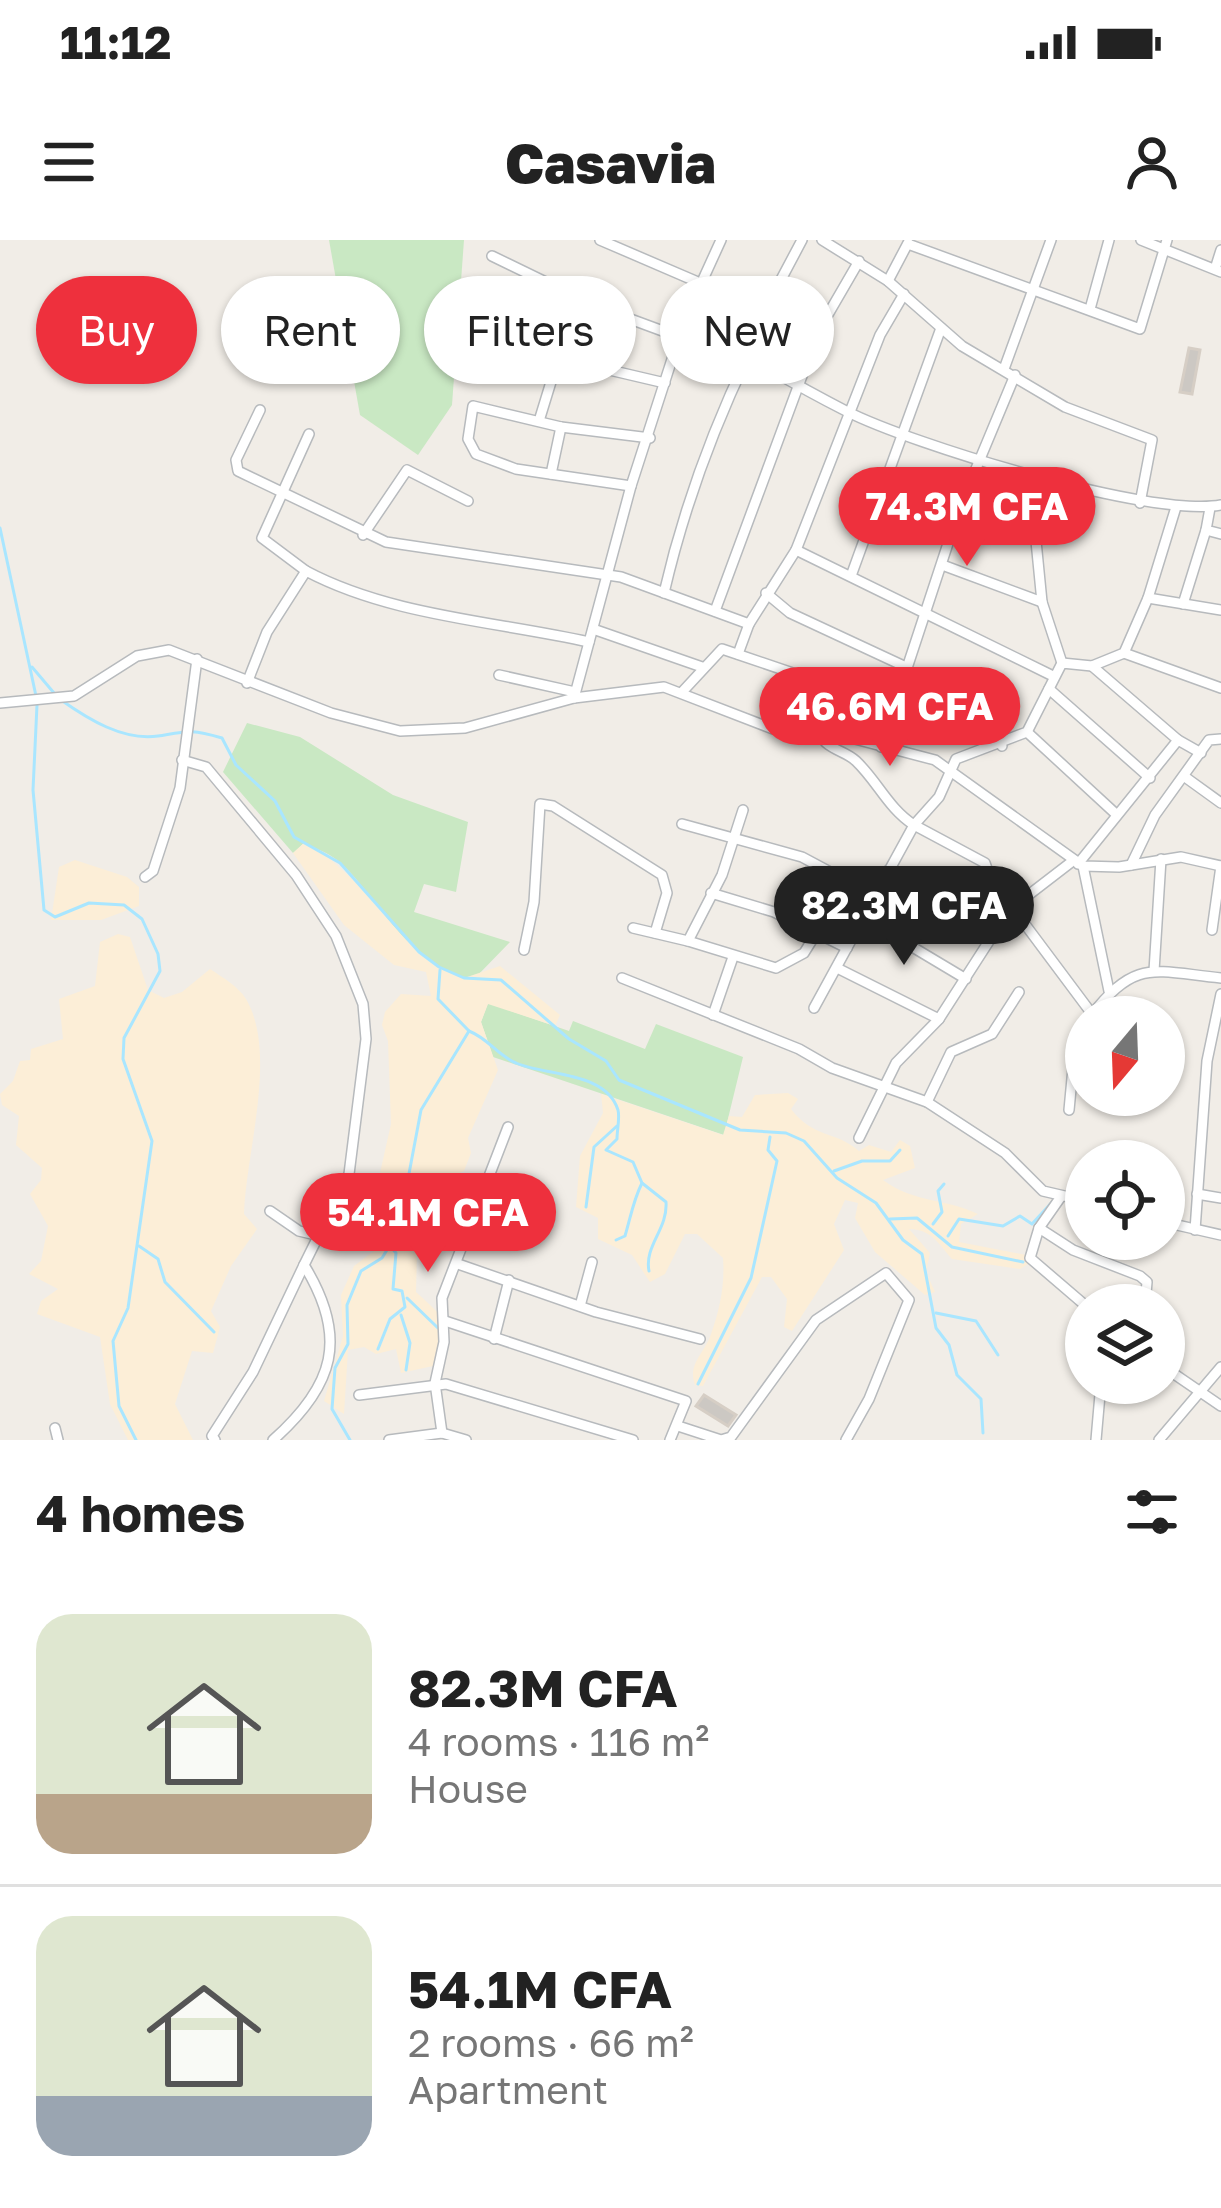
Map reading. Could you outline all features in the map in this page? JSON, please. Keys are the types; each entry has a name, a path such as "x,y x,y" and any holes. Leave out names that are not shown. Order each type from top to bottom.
{"street":[{"path":"600,240 684,276"},
{"path":"703,276 721,240"},
{"path":"784,276 802,240"},
{"path":"822,240 888,281 941,328 1065,407 1152,440 1140,502"},
{"path":"881,747 1051,240"},
{"path":"1090,309 1109,240"},
{"path":"1142,240 1167,245 1218,271 1221,250"},
{"path":"888,281 909,242 1140,329 1167,245"},
{"path":"492,256 595,306 660,330"},
{"path":"715,611 797,385 825,319 859,261"},
{"path":"738,654 766,593 796,550 880,335 904,295"},
{"path":"851,576 941,328"},
{"path":"539,421 550,384"},
{"path":"574,694 631,486 665,384"},
{"path":"664,592 680,524 732,384"},
{"path":"797,385 851,413 980,457 1140,502 1215,506 1184,604"},
{"path":"631,486 516,469 470,451 476,404 561,427 650,438"},
{"path":"260,410 234,468 363,535 419,551 610,575 749,624"},
{"path":"551,474 561,427"},
{"path":"309,434 262,538 306,571 341,589 392,604 589,642"},
{"path":"363,535 407,470 468,500"},
{"path":"814,1008 886,871 914,825 939,797 949,772 962,755 1002,746 1028,732 1061,662 1042,602 1036,541 960,507 887,483"},
{"path":"1124,653 1148,598 1176,507"},
{"path":"1206,530 1221,534"},
{"path":"796,550 1053,676"},
{"path":"945,566 1042,602"},
{"path":"247,683 267,632 306,571"},
{"path":"766,593 790,613 988,711 1002,746"},
{"path":"1148,598 1221,610"},
{"path":"593,628 702,668"},
{"path":"683,691 722,649 738,654 825,684 834,702 819,734"},
{"path":"0,704 74,696 137,656 181,651 247,683 400,731 465,728 574,694 653,686 683,691 772,729 819,734 934,760 1078,863 1131,865 1181,857 1221,866 1212,930"},
{"path":"1061,662 1092,666 1124,653 1221,688"},
{"path":"146,877 153,872 175,807 197,659"},
{"path":"1092,666 1178,740 1201,753"},
{"path":"499,675 574,694"},
{"path":"1049,689 1150,778"},
{"path":"1028,732 1117,815"},
{"path":"819,734 830,749 856,762 880,795 914,825 985,863 1010,909 1073,996"},
{"path":"1131,865 1155,814 1209,740 1221,739"},
{"path":"859,1138 896,1063 939,1019 1010,909 1078,863 1178,740"},
{"path":"182,760 206,767 296,874 343,950 363,1004 366,1040 352,1163 254,1372 212,1436 215,1440"},
{"path":"1185,777 1221,803"},
{"path":"524,950 534,902 540,804 553,806 662,875 668,893 656,933"},
{"path":"688,941 736,839 742,811"},
{"path":"682,824 802,857 875,896"},
{"path":"1154,971 1161,859"},
{"path":"1078,863 1109,991"},
{"path":"886,871 995,929"},
{"path":"711,893 774,912 847,948"},
{"path":"864,919 967,979"},
{"path":"633,928 776,968 804,953 817,932"},
{"path":"713,1015 733,957"},
{"path":"837,968 939,1019"},
{"path":"1105,996 1123,978 1154,971 1221,978"},
{"path":"622,978 832,1068 927,1102 980,1133 1035,1185 1065,1199"},
{"path":"927,1102 950,1052 992,1034 1019,992"},
{"path":"1195,1230 1221,994"},
{"path":"446,1436 435,1383 445,1321 442,1298 508,1127"},
{"path":"1197,1194 1221,1198"},
{"path":"1060,1198 1039,1228 1031,1262 1065,1289"},
{"path":"269,1211 299,1231 320,1236"},
{"path":"1185,1227 1221,1235"},
{"path":"1039,1228 1073,1250 1140,1276 1147,1284"},
{"path":"580,1306 592,1262"},
{"path":"458,1264 580,1306 700,1339"},
{"path":"273,1440 318,1396 330,1353 324,1299 304,1265"},
{"path":"678,1426 721,1440 731,1437 816,1320 886,1273 909,1300 846,1440"},
{"path":"494,1339 509,1280"},
{"path":"445,1321 686,1401 670,1440"},
{"path":"1159,1440 1221,1367"},
{"path":"1185,1380 1221,1406"},
{"path":"359,1395 435,1383 633,1440"},
{"path":"1096,1440 1099,1404"},
{"path":"389,1440 446,1436 466,1440"}],"green space":[{"path":"329,240 464,240 461,276 424,276 424,384 454,384 452,405 418,455 360,415 355,384 400,384 400,276 335,276"},
{"path":"247,723 300,737 393,795 468,822 456,892 424,884 414,912 510,942 476,977 454,975 416,951 337,860 304,843 293,853 223,772"},
{"path":"488,1003 569,1031 573,1021 645,1049 656,1024 743,1057 724,1135 493,1057 481,1022"}],"sand":[{"path":"304,843 348,875 420,953 441,968 464,978 500,966 560,1015 555,1026 488,1004 481,1022 498,1070 468,1138 471,1153 464,1171 443,1180 460,1220 458,1238 453,1248 432,1243 417,1254 416,1292 437,1311 444,1325 433,1366 401,1373 396,1349 376,1354 364,1347 348,1350 344,1414 324,1401 343,1336 341,1295 354,1266 374,1251 381,1229 373,1219 373,1204 391,1124 388,1041 382,1025 385,1012 401,994 431,996 426,972 394,965 344,925 293,853"},
{"path":"75,860 127,877 139,887 139,906 101,920 51,920 59,867"},
{"path":"118,934 130,937 148,990 164,998 182,992 210,969 230,982 246,999 259,1047 258,1104 244,1214 257,1229 231,1266 211,1311 220,1327 213,1353 192,1351 175,1404 193,1440 128,1440 110,1404 100,1337 37,1314 41,1301 58,1289 29,1274 41,1261 48,1226 30,1194 41,1180 42,1168 16,1145 19,1116 2,1105 0,1094 13,1081 20,1061 30,1060 31,1049 63,1039 59,999 95,986 100,942"},
{"path":"788,1093 798,1099 791,1109 800,1119 859,1151 869,1145 891,1152 900,1140 910,1146 915,1168 883,1180 907,1193 978,1214 961,1224 959,1242 1026,1255 1028,1264 1020,1269 952,1259 929,1235 909,1229 930,1253 926,1272 935,1292 925,1295 875,1252 855,1218 858,1203 845,1200 834,1224 844,1250 792,1331 784,1327 787,1299 771,1277 762,1277 703,1386 695,1385 695,1365 719,1306 723,1258 697,1234 685,1234 665,1274 650,1282 632,1255 598,1239 598,1218 576,1207 580,1156 603,1113 601,1094 723,1135 729,1116 742,1117 755,1095"}],"building":[{"path":"1189,348 1200,350 1192,394 1180,392"},
{"path":"704,1395 736,1415 728,1426 696,1406"}],"waterway":[{"path":"0,528 36,696"},
{"path":"32,667 54,693"},
{"path":"61,700 119,732 145,737 190,732 222,738 236,765 275,801 294,837 340,863 419,952 439,967 464,978 501,980 569,1039 606,1061 619,1080 740,1130 786,1133 804,1141 837,1178 876,1203 903,1240 922,1254 936,1328 949,1345 957,1375 981,1399 983,1433"},
{"path":"37,705 33,790 44,910 55,917 89,903 124,905 142,919 158,954 160,971 124,1038 123,1059 152,1141 128,1308 113,1341 119,1406 136,1440"},
{"path":"350,1440 332,1409 335,1368 348,1344 347,1305 361,1271 382,1258 398,1232 421,1110 469,1031 438,999 440,970"},
{"path":"469,1031 516,1063 588,1081 611,1097 619,1113 617,1139 606,1150 633,1162 642,1183 666,1202 649,1271"},
{"path":"586,1207 594,1147 617,1126"},
{"path":"698,1384 751,1278 777,1161 768,1150 770,1137"},
{"path":"834,1171 862,1161 890,1161 900,1150"},
{"path":"377,1215 396,1178 406,1177"},
{"path":"616,1240 625,1236 642,1183"},
{"path":"933,1224 942,1212 938,1191 944,1184"},
{"path":"948,1236 959,1219 1003,1226 1020,1216 1032,1224 1054,1200"},
{"path":"404,1218 414,1223 418,1236 449,1245"},
{"path":"890,1219 917,1218 952,1247 1023,1262"},
{"path":"139,1246 158,1259 165,1282 214,1332"},
{"path":"378,1349 390,1319 405,1307 402,1291 393,1289 396,1253 390,1246"},
{"path":"407,1298 438,1328"},
{"path":"936,1313 976,1321 998,1355"},
{"path":"401,1315 410,1343 406,1370"}]}
